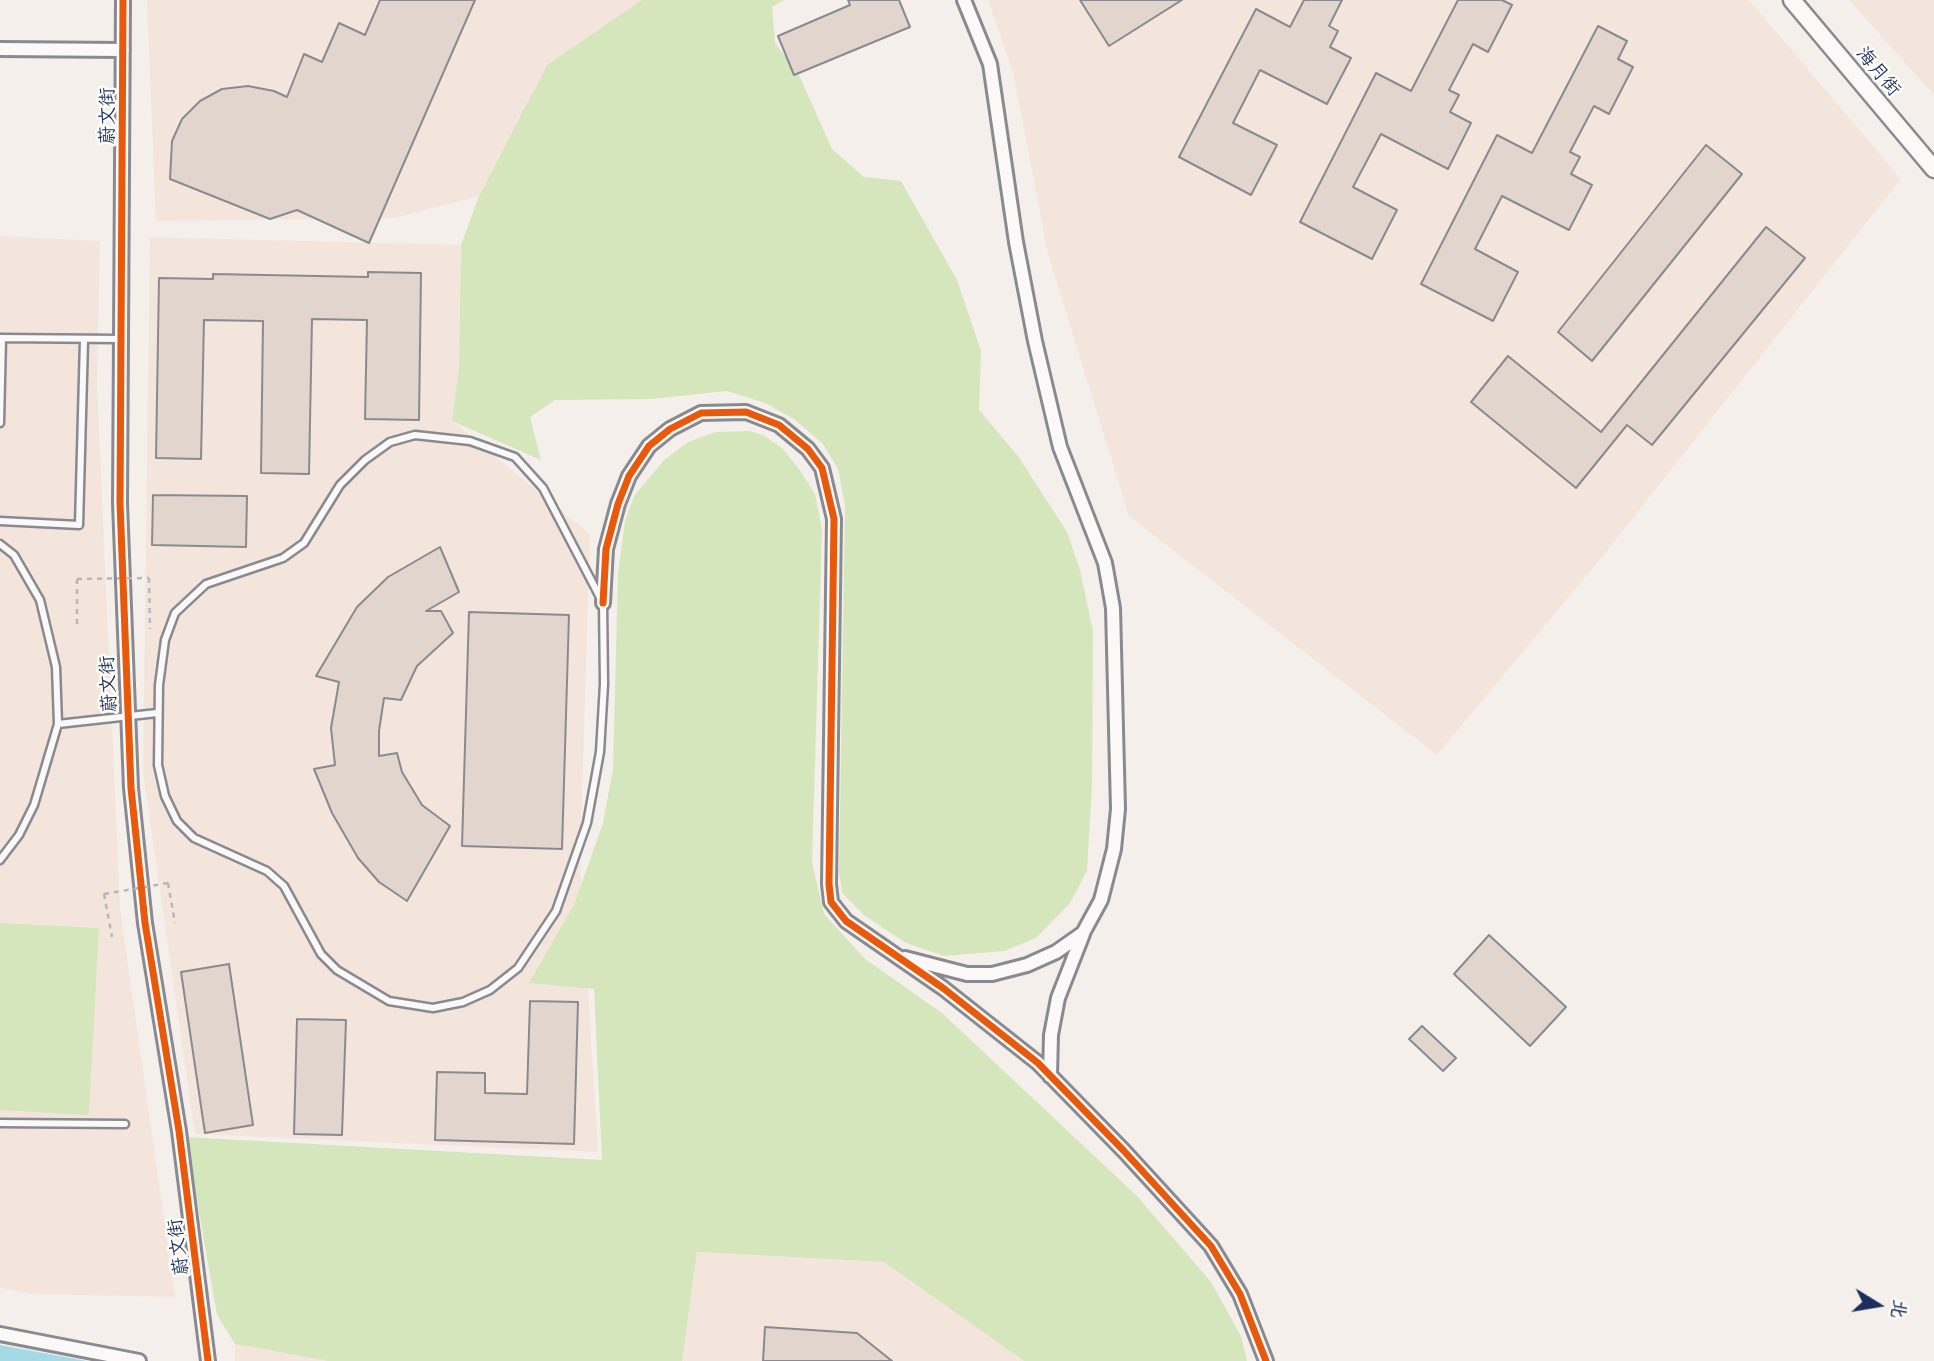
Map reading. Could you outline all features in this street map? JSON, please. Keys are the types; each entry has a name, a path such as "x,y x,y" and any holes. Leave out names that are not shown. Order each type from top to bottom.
{"street":[{"name":"蔚文街","path":"123,0 120,503 127,718 145,923 179,1131 208,1361"},
{"path":"964,0 990,64 1008,195 1035,341 1057,433 1072,481 1105,562 1113,608 1118,796 1114,849 1101,900 1083,933 1058,998 1051,1035 1050,1076"},
{"name":"海月街","path":"1792,0 1934,169"},
{"path":"0,49 123,50"},
{"path":"603,603 606,549 618,504 629,476 649,446 670,429 701,413 746,412 779,425 808,449 822,468 831,495 834,519 831,902 846,920 943,988 1050,1076 1124,1150 1211,1246 1240,1294 1266,1361"},
{"path":"894,955 967,974 992,974 1027,965 1056,952 1083,933"},
{"path":"0,1334 139,1361"}],"lane":[{"path":"0,423 1,338 122,338"},
{"path":"0,521 79,525 85,340"},
{"path":"415,435 470,441 515,457 543,488 603,603 604,684 600,752 583,835 556,911 536,945 518,968 491,990 463,1002 433,1007 411,1006 389,1001 353,982 321,954 284,886 267,871 194,838 177,821 165,796 158,765 158,713 165,640 175,613 206,584 283,558 304,543 341,485 365,460 390,442 415,435"},
{"path":"0,544 14,555 40,600 56,667 58,724 34,805 19,835 0,860"},
{"path":"58,724 158,713"},
{"path":"0,1123 125,1124"}],"path":[{"path":"77,627 76,579 149,578 150,629"},
{"path":"112,937 104,894 168,883 175,923"}],"shaded area":[{"path":"147,0 642,0 547,66 479,196 394,218 156,221"},
{"path":"988,0 1749,0 1901,179 1598,562 1437,755 1129,516 1048,254 1013,72"},
{"path":"1849,0 1934,0 1934,95"},
{"path":"0,236 100,241 97,384 120,908 175,1297 34,1294 0,1288"},
{"path":"150,237 461,245 459,367 452,421 590,534 580,861 598,1152 195,1134 143,772"},
{"path":"697,1252 884,1262 1024,1361 682,1361"},
{"path":"235,1344 328,1361 235,1361"}],"green space":[{"path":"642,0 784,0 772,7 775,43 798,73 832,149 864,177 901,181 957,280 981,351 979,410 1018,456 1067,532 1080,570 1093,631 1092,784 1087,871 1070,903 1036,938 1004,951 944,956 906,943 865,916 842,893 839,872 845,505 838,469 823,444 794,419 765,403 727,391 651,399 555,400 530,417 541,460 452,421 459,367 461,245 479,196 547,65"},
{"path":"749,431 763,435 782,448 799,469 815,494 822,529 812,862 824,914 865,959 942,1013 1137,1196 1211,1282 1241,1336 1247,1361 1024,1361 884,1262 697,1252 682,1361 328,1361 235,1344 217,1315 186,1137 602,1160 594,989 529,983 574,905 603,823 613,769 618,573 625,521 634,496 664,460 688,442 716,432"},
{"path":"0,923 99,928 89,1115 0,1110"}],"water":[{"path":"0,1345 87,1361 0,1361"}],"building":[{"path":"380,0 475,0 369,243 297,210 270,219 170,179 172,141 182,119 200,101 222,89 248,86 274,91 287,97 304,54 322,62 339,23 365,35"},
{"path":"848,0 899,0 910,27 794,75 778,36 850,5"},
{"path":"1080,0 1182,0 1109,46"},
{"path":"1304,0 1342,0 1329,26 1338,31 1330,47 1351,58 1327,104 1260,70 1233,123 1277,145 1251,195 1179,157 1256,9 1290,27"},
{"path":"1458,0 1502,0 1512,5 1488,52 1473,44 1449,90 1459,95 1450,112 1471,123 1448,169 1381,134 1353,187 1397,210 1372,259 1300,222 1376,73 1411,91"},
{"path":"1598,26 1627,41 1618,59 1633,67 1609,114 1594,106 1570,152 1580,157 1571,174 1592,185 1569,230 1502,196 1475,249 1518,272 1493,321 1421,284 1497,135 1532,153"},
{"path":"1706,145 1742,174 1592,361 1558,332"},
{"path":"1766,227 1805,258 1652,445 1627,425 1576,488 1471,402 1508,356 1601,432"},
{"path":"368,272 421,273 419,420 365,419 367,320 312,319 309,474 261,473 263,321 204,320 201,459 156,458 159,278 213,279 213,274 368,277"},
{"path":"153,495 247,496 246,547 152,545"},
{"path":"440,547 459,592 426,611 441,611 453,633 417,666 401,700 384,698 379,731 379,756 397,753 402,772 422,805 450,826 407,901 379,882 358,858 332,813 314,769 335,765 331,728 339,682 316,676 357,607 388,577"},
{"path":"469,612 569,615 562,849 462,846"},
{"path":"1489,935 1566,1007 1530,1046 1454,974"},
{"path":"229,964 253,1125 205,1133 181,972"},
{"path":"530,1001 578,1002 574,1144 435,1140 437,1072 485,1073 485,1093 527,1094"},
{"path":"297,1019 346,1020 342,1135 294,1134"},
{"path":"1422,1026 1456,1058 1443,1071 1409,1039"},
{"path":"765,1327 857,1333 892,1361 763,1361"}],"cycle path":[{"path":"123,0 120,503 131,788 145,923 179,1131 208,1361"},
{"path":"603,603 606,549 618,504 629,476 649,446 670,429 701,413 746,412 779,425 808,449 822,468 834,519 829,884 831,902 846,921 943,988 1038,1063 1124,1151 1211,1246 1240,1294 1266,1361"}]}
